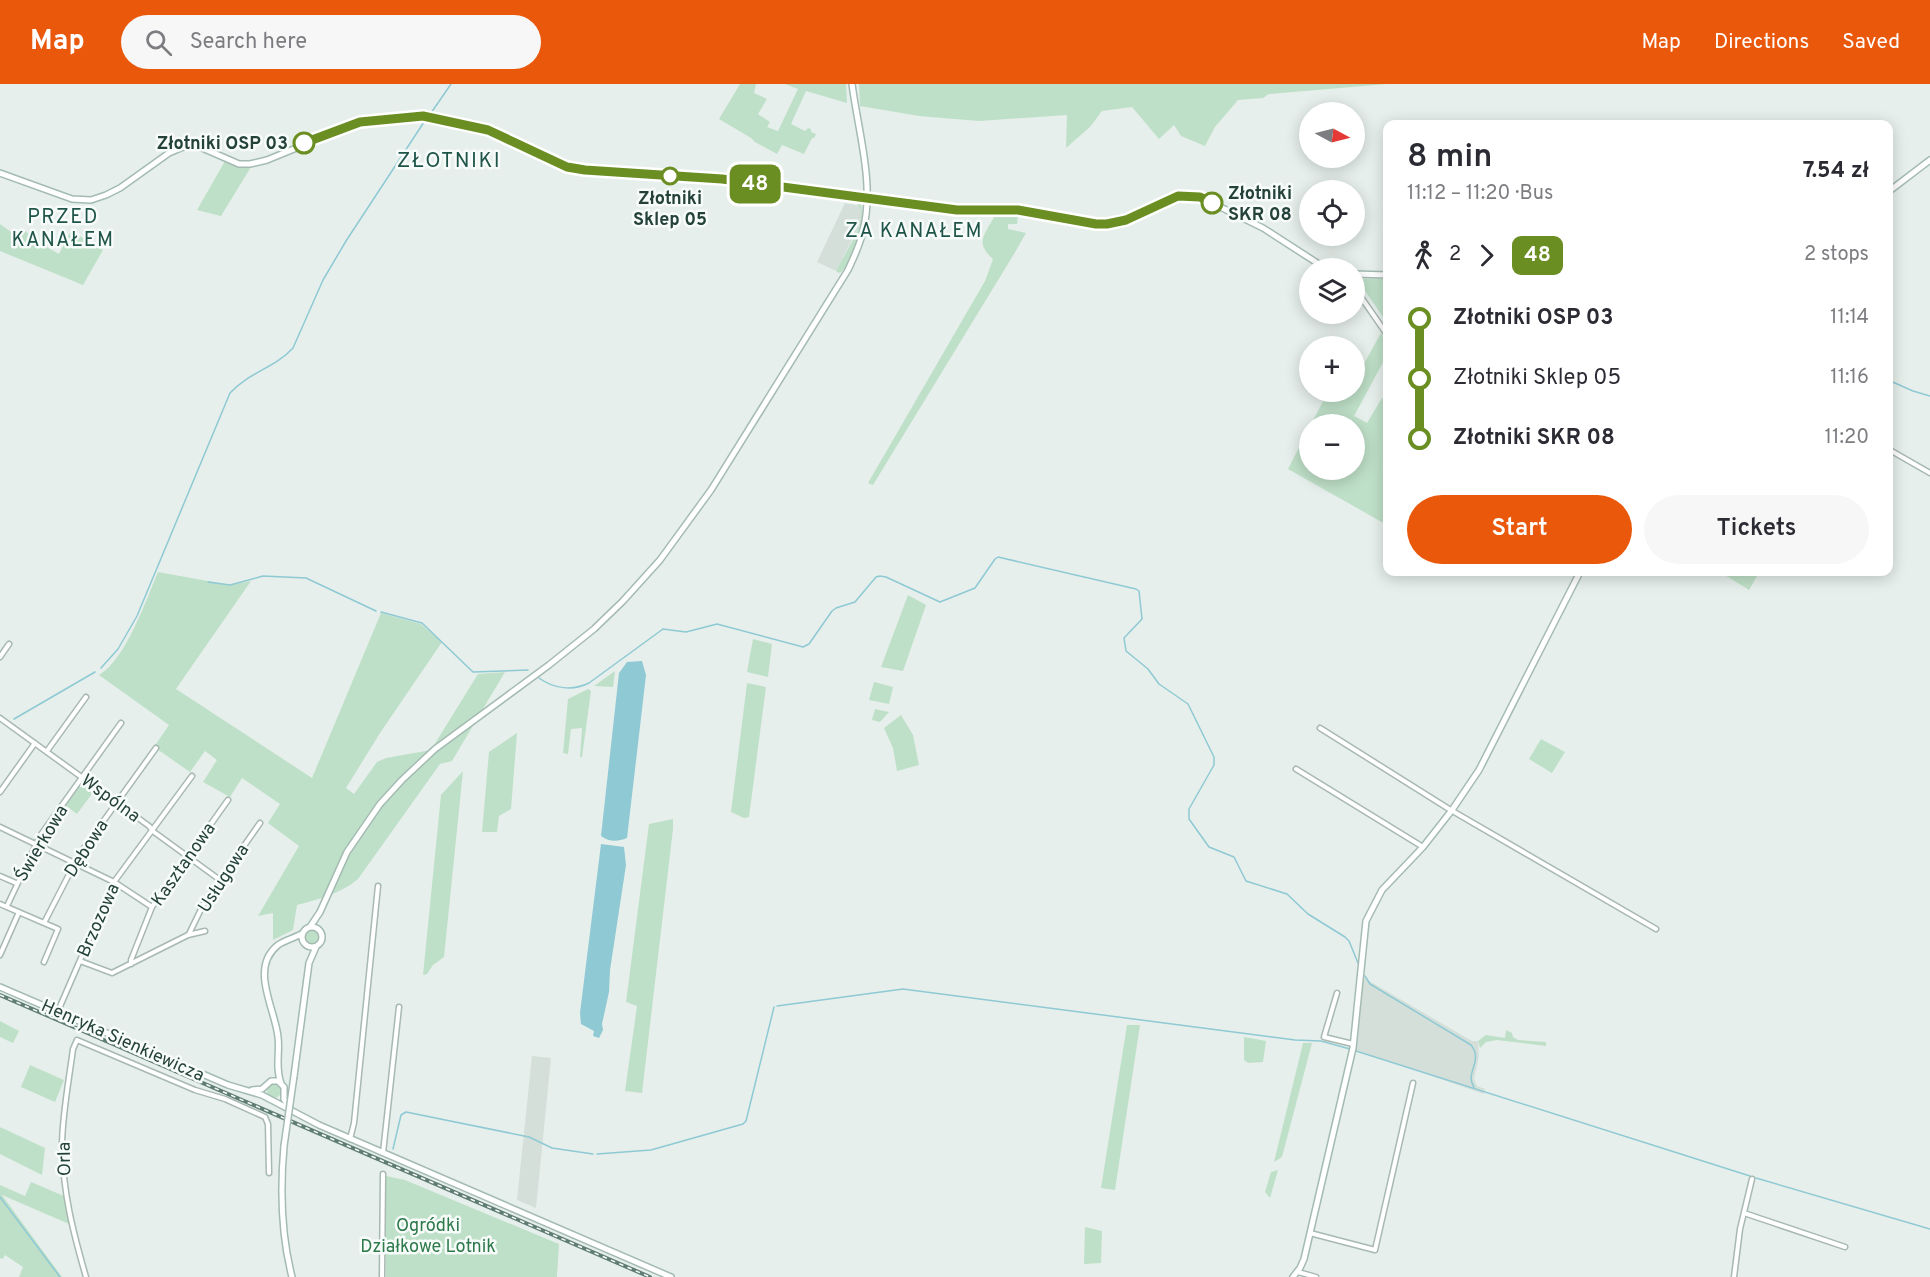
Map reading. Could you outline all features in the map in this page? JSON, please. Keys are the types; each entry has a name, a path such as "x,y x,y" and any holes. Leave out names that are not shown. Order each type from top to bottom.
{"main road":[{"path":"280,1083 279,1037 264,971 273,950 310,927 320,912 347,852 380,804 402,780 435,749 594,629 642,581 683,531 711,490 848,270 862,236 867,198 864,159 852,84"},
{"path":"0,173 72,199 91,200 120,188 169,153 183,147 192,146 205,149 239,164 250,165 360,122 423,116 488,130 567,167 722,179 957,210 1018,210 1107,224 1126,220 1163,202 1187,195 1200,197 1263,228 1310,258"},
{"path":"1893,188 1930,160"},
{"path":"1365,274 1383,275"},
{"path":"1293,1277 1304,1259 1311,1233 1354,1044 1366,921 1382,890 1423,846 1452,810 1479,770 1578,576"},
{"path":"292,1277 282,1212 284,1146 309,963 322,939 320,912"},
{"path":"310,927 320,930"},
{"path":"303,933 309,963"},
{"path":"288,940 316,947"},
{"name":"Henryka Sienkiewicza","path":"0,987 228,1085 265,1096"},
{"path":"247,1091 264,1087 271,1081 279,1061"},
{"path":"271,1081 280,1083 284,1087 283,1095 291,1110"},
{"path":"264,1087 265,1096 271,1101 276,1101 306,1119 671,1277"},
{"path":"276,1101 283,1095"}],"street":[{"path":"1365,303 1383,329"},
{"path":"1893,452 1930,473"},
{"path":"0,657 9,644"},
{"path":"47,751 86,697"},
{"name":"Wspólna","path":"0,718 149,825 152,830 220,880"},
{"name":"Świerkowa","path":"6,906 36,843 121,723"},
{"path":"1320,728 1452,810 1656,929"},
{"path":"0,792 35,743"},
{"name":"Dębowa","path":"44,923 74,862 156,748"},
{"path":"1296,770 1423,846"},
{"name":"Brzozowa","path":"58,1011 114,882 192,776"},
{"name":"Kasztanowa","path":"131,964 130,960 152,908 228,800"},
{"name":"Usługowa","path":"188,935 204,903 260,823"},
{"path":"0,827 114,882 152,908"},
{"path":"0,876 16,883"},
{"path":"350,1139 354,1123 378,886"},
{"path":"0,904 58,929 44,962"},
{"path":"0,955 1,947 19,912"},
{"path":"80,961 112,973 188,935 205,931"},
{"path":"1337,993 1324,1037 1354,1044"},
{"path":"383,1153 399,1007"},
{"name":"Orla","path":"86,1277 71,1227 64,1187 62,1143 73,1050 77,1040 195,1090 225,1099 267,1119 268,1173"},
{"path":"1311,1233 1375,1250 1413,1083"},
{"path":"382,1277 383,1174"},
{"path":"1734,1277 1752,1179"},
{"path":"1744,1213 1845,1247"},
{"path":"1298,1272 1316,1277"}],"shaded area":[{"path":"845,203 860,206 862,214 858,228 836,271 817,262"},
{"path":"1364,978 1472,1041 1478,1041 1479,1056 1474,1079 1477,1086 1485,1089 1484,1094 1350,1048"},
{"path":"532,1056 551,1058 536,1208 517,1200"}],"green space":[{"path":"740,84 756,84 754,93 767,99 758,114 770,122 767,127 778,131 798,89 785,84 846,84 847,103 806,91 791,124 805,131 808,128 811,129 811,132 816,134 804,154 782,145 777,154 719,119"},
{"path":"859,84 1387,84 1269,94 1263,98 1238,100 1215,127 1205,146 1181,136 1174,125 1159,139 1132,107 1102,111 1090,127 1066,148 1067,115 979,121 919,116 860,106"},
{"path":"225,161 238,166 251,167 221,216 197,210"},
{"path":"855,200 860,201 862,208 858,239 850,261 839,273 836,271 860,219 860,209"},
{"path":"1018,214 1017,224 1008,224 1008,229 1026,233 873,485 868,483 985,281 993,259 984,248 983,238 995,215"},
{"path":"0,224 18,237 23,229 38,242 59,254 71,231 103,250 83,285 0,251"},
{"path":"1365,279 1383,279 1383,317 1365,291"},
{"path":"1381,333 1383,362 1365,396 1365,362"},
{"path":"1382,398 1383,399 1383,523 1307,480 1365,480 1365,422 1367,423"},
{"path":"1323,402 1362,402 1355,414 1316,414"},
{"path":"1299,448 1299,475 1288,469"},
{"path":"158,572 230,585 251,581 176,689 312,778 381,613 421,624 442,642 380,733 346,788 354,794 377,762 386,758 431,750 478,674 505,672 452,761 440,764 358,879 337,892 297,905 293,930 273,940 273,913 258,916 299,846 268,823 280,804 242,778 230,797 203,782 217,760 205,751 190,772 154,747 169,725 99,675 109,667 126,643"},
{"path":"1726,576 1757,576 1749,590"},
{"path":"908,595 926,605 903,671 881,667"},
{"path":"753,639 772,644 768,677 747,672"},
{"path":"615,671 613,687 594,686"},
{"path":"874,682 893,687 889,704 869,700"},
{"path":"747,683 766,687 749,817 744,818 731,812"},
{"path":"588,689 591,691 582,757 580,757 582,728 571,729 568,754 563,753 568,699"},
{"path":"875,709 889,712 880,722 872,720"},
{"path":"901,715 913,735 919,765 897,771 893,748 884,728"},
{"path":"517,733 511,809 499,816 497,832 482,832 489,752"},
{"path":"1541,739 1565,752 1552,773 1529,759"},
{"path":"463,771 444,957 433,965 427,974 423,975 441,795"},
{"path":"79,787 89,787 94,791 77,814 65,805"},
{"path":"673,819 642,1093 625,1091 637,1006 626,1002 649,824"},
{"path":"309,930 315,930 319,937 315,944 309,944 305,940 305,934"},
{"path":"0,1021 19,1031 13,1043 0,1037"},
{"path":"1127,1025 1140,1025 1115,1190 1101,1188"},
{"path":"1506,1030 1518,1040 1546,1042 1546,1046 1497,1040 1486,1042 1480,1048 1478,1041 1486,1035 1505,1038"},
{"path":"1244,1037 1266,1041 1263,1062 1248,1063 1244,1060"},
{"path":"1303,1043 1312,1043 1282,1157 1274,1162"},
{"path":"30,1065 64,1080 55,1102 21,1087"},
{"path":"271,1084 277,1084 281,1091 277,1098 271,1098 267,1094 267,1088"},
{"path":"0,1127 45,1148 42,1175 0,1154"},
{"path":"1278,1170 1270,1198 1265,1192 1271,1172"},
{"name":"Ogródki Działkowe Lotnik","path":"386,1176 405,1180 559,1244 557,1277 386,1277"},
{"path":"31,1182 64,1196 69,1224 2,1195 62,1277 19,1277 23,1267 5,1255 3,1259 0,1258 0,1185 25,1196"},
{"path":"1085,1227 1102,1231 1101,1263 1084,1264"}],"water":[{"path":"642,661 646,675 627,838 617,841 601,836 619,673 627,662"},
{"path":"601,844 624,847 626,865 610,970 609,992 602,1024 603,1030 599,1038 593,1036 594,1031 581,1024 580,1013"}],"waterway":[{"path":"431,113 451,84"},
{"path":"101,668 118,649 137,616 230,393 245,380 279,360 293,348 323,280 426,119"},
{"path":"1893,382 1930,396"},
{"path":"539,678 557,687 583,686 663,629 686,632 717,624 803,647 809,644 832,611 855,602 876,577 886,577 940,602 975,588 998,557 1136,589 1139,591 1142,619 1124,638 1126,651 1148,669 1159,684 1188,704 1214,757 1214,765 1189,809 1189,819 1209,847 1234,857 1246,881 1287,894 1308,914 1345,937 1358,963"},
{"path":"208,582 230,585 263,576 306,578 376,611"},
{"path":"381,612 422,623 473,672 528,670"},
{"path":"14,719 95,672"},
{"path":"1365,976 1370,984 1471,1045 1476,1056 1471,1077 1474,1087"},
{"path":"777,1006 903,989 1295,1040 1321,1041 1350,1049"},
{"path":"597,1154 651,1150 743,1124 746,1121 774,1007"},
{"path":"1356,1051 1750,1176"},
{"path":"393,1149 401,1115 406,1112 529,1137 552,1148 593,1154"},
{"path":"1756,1178 1930,1229"},
{"path":"0,1197 60,1277"}],"railway":[{"path":"0,995 650,1277"}],"bus line":[{"name":"48","path":"304,143 360,122 423,116 488,130 567,167 585,170 722,179 957,210 1018,210 1096,224 1126,220 1178,196 1200,197 1212,203"}],"place":[{"name":"Złotniki OSP 03","path":"304,143"},
{"name":"Złotniki Sklep 05","path":"670,176"},
{"name":"Złotniki SKR 08","path":"1212,203"}],"district":[{"name":"ZŁOTNIKI","path":"449,160"},
{"name":"PRZED KANAŁEM","path":"63,228"},
{"name":"ZA KANAŁEM","path":"914,230"}]}
